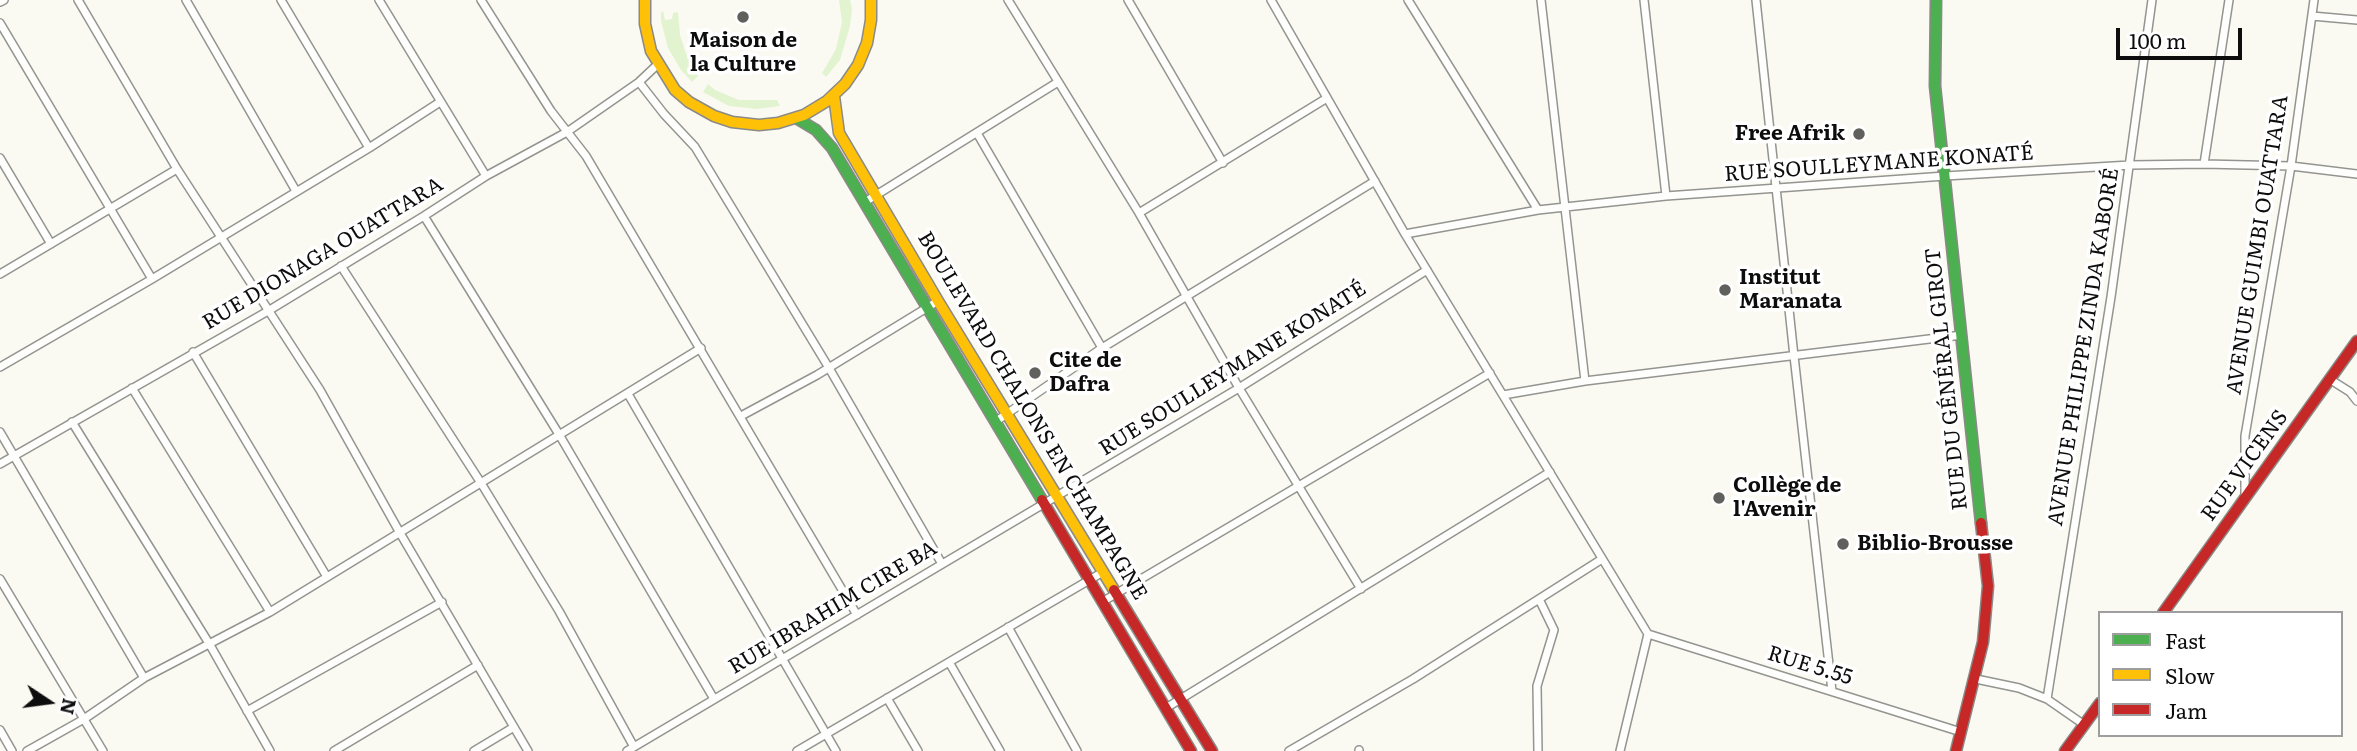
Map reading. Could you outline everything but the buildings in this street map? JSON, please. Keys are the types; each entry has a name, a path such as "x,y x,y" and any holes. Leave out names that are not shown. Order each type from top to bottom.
{"main road":[{"path":"645,0 646,33 657,65 682,96 714,116 750,125 769,125 796,118 834,96 849,78 864,50 871,20 871,0"},
{"name":"RUE DU GÉNÉRAL GIROT","path":"1936,0 1935,86 1988,586 1976,679 1956,751"},
{"name":"BOULEVARD CHALONS EN CHAMPAGNE","path":"834,96 839,133 1212,751"},
{"name":"BOULEVARD CHALONS EN CHAMPAGNE","path":"796,118 825,139 865,202 1191,751"},
{"name":"RUE VICENS","path":"2164,611 2357,341"},
{"path":"2065,751 2098,705"}],"street":[{"path":"78,0 219,237 320,390 528,751"},
{"path":"186,0 296,191"},
{"path":"281,0 369,149"},
{"path":"379,0 486,176"},
{"path":"481,0 551,111 586,156 857,615"},
{"path":"1008,0 1139,214 1361,589"},
{"path":"1128,0 1223,163"},
{"path":"1271,0 1405,234 1648,634 1620,751"},
{"path":"1408,0 1538,210"},
{"path":"1541,0 1585,381"},
{"path":"1644,0 1666,196"},
{"path":"1756,0 1832,691"},
{"name":"AVENUE PHILIPPE ZINDA KABORÉ","path":"2047,699 2130,166 2152,0"},
{"path":"2204,164 2230,0"},
{"name":"AVENUE GUIMBI OUATTARA","path":"2245,497 2245,436 2291,166 2314,0"},
{"path":"2312,16 2357,20"},
{"path":"0,23 152,279"},
{"name":"RUE DIONAGA OUATTARA","path":"0,464 268,311 486,176 567,132 639,82 657,65"},
{"path":"639,82 695,147 829,368 942,564"},
{"path":"865,202 1058,82"},
{"path":"1139,214 1327,98"},
{"path":"0,367 369,149 440,103"},
{"path":"977,133 1102,348"},
{"path":"0,158 51,244"},
{"name":"RUE SOULLEYMANE KONATÉ","path":"1405,234 1564,206 1945,176 2204,164 2291,166 2357,174"},
{"path":"0,274 177,169"},
{"path":"995,422 1102,348 1375,181"},
{"path":"424,216 560,436 714,699"},
{"path":"341,266 481,483 559,611 630,749"},
{"name":"RUE SOULLEYMANE KONATÉ","path":"1057,496 1240,388 1427,270"},
{"path":"741,416 829,368 938,301"},
{"path":"1503,395 1585,381 1962,335"},
{"path":"27,751 84,719 145,678 210,645 327,578 701,348"},
{"path":"193,352 327,578"},
{"path":"1101,602 1490,373"},
{"path":"2331,380 2353,392 2357,401"},
{"path":"132,388 270,612"},
{"path":"628,394 836,751"},
{"path":"72,422 210,645 270,751"},
{"path":"0,432 145,678"},
{"path":"1166,708 1550,472"},
{"name":"RUE IBRAHIM CIRE BA","path":"630,749 1057,496"},
{"path":"1289,751 1413,679 1602,559"},
{"path":"797,751 1103,572"},
{"path":"0,579 103,751"},
{"path":"1538,751 1537,685 1554,630 1539,599"},
{"path":"247,711 442,602"},
{"path":"1008,627 1077,751"},
{"name":"RUE 5.55","path":"1648,634 1962,732"},
{"path":"949,662 1000,751"},
{"path":"334,751 478,665"},
{"path":"1976,679 2019,688 2047,699 2083,724"},
{"path":"887,698 918,751"},
{"path":"474,751 514,727"},
{"path":"0,730 12,751"}],"green space":[{"path":"839,0 850,0 850,26 840,60 826,77 822,73 836,49 842,22"},
{"path":"663,11 665,20 672,19 673,13 678,12 685,51 698,76 692,82 668,48 661,21"},
{"path":"708,84 715,90 739,100 777,100 780,106 757,109 729,106 703,92"}],"traffic: fast":[{"path":"1936,0 1935,86 1981,523"},
{"path":"796,118 816,130 832,148 1042,500"}],"traffic: slow":[{"path":"645,0 645,24 651,51 675,90 689,102 714,116 732,122 759,125 778,123 804,115 827,101 845,84 858,65 867,43 871,0"},
{"path":"834,96 839,133 1114,590"}],"traffic: jam":[{"path":"2164,611 2357,341"},
{"path":"1042,500 1191,751"},
{"path":"1956,751 1983,642 1988,586 1981,523"},
{"path":"1114,590 1212,751"},
{"path":"2065,751 2098,706"}],"place":[{"name":"Maison de la Culture","path":"743,17"},
{"name":"Free Afrik","path":"1859,134"},
{"name":"Institut Maranata","path":"1725,290"},
{"name":"Cite de Dafra","path":"1035,373"},
{"name":"Collège de l'Avenir","path":"1719,498"},
{"name":"Biblio-Brousse","path":"1843,544"}]}
